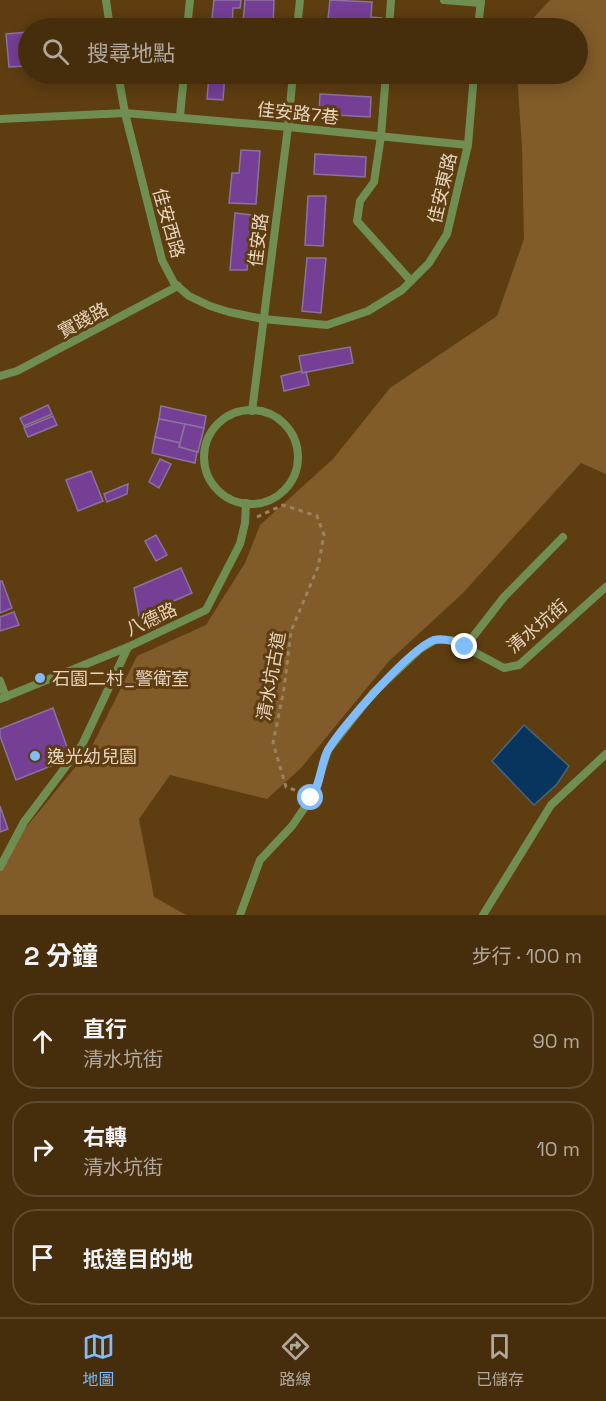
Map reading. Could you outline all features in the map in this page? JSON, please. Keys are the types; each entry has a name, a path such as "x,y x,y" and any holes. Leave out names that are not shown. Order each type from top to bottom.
{"lane":[{"path":"106,0 109,18"},
{"path":"188,18 190,0"},
{"path":"298,18 300,0"},
{"path":"390,18 391,0"},
{"path":"444,0 481,2 479,18"},
{"name":"佳安西路","path":"120,84 162,260 178,286 189,296 210,306 263,319"},
{"path":"180,117 183,84"},
{"name":"佳安路","path":"252,411 292,84"},
{"path":"385,84 374,182 360,201 357,221 411,281"},
{"name":"佳安東路","path":"263,319 327,325 368,311 402,291 429,263 447,234 468,145 473,84"},
{"name":"佳安路7巷","path":"0,119 125,113 288,126 468,145"},
{"name":"實踐路","path":"0,376 17,371 178,286"},
{"path":"243,410 252,411 267,412 287,427 294,437 298,461 295,474 280,494 258,504 234,501 223,496 214,487 204,465 203,452 209,435 220,420 243,410"},
{"name":"八德路","path":"3,698 128,647 206,610 240,544 245,524 246,502"},
{"path":"465,647 504,597 563,537"},
{"name":"清水坑街","path":"240,915 260,860 292,825 311,798 328,750 373,693 420,649 435,640 452,640 504,668 519,665 606,587"},
{"path":"0,867 24,822 82,745 128,647"},
{"path":"0,681 3,698"},
{"path":"483,915 551,805 606,754"}],"path":[{"name":"清水坑古道","path":"245,524 283,505 317,516 324,535 318,567 291,631 284,689 273,743 286,787 302,791 311,798"}],"shaded area":[{"path":"550,0 606,0 606,474 581,463 462,594 389,661 301,768 267,799 170,775 139,819 154,897 186,915 0,915 0,859 91,748 137,656 206,625 245,563 260,525 333,459 390,388 497,316 524,239 518,84 588,84 588,18 533,18"}],"water":[{"path":"524,725 569,766 557,784 534,805 492,761"}],"building":[{"path":"214,0 241,0 240,8 233,8 232,18 212,18"},
{"path":"245,0 274,0 273,18 243,18"},
{"path":"330,0 372,2 371,17 382,18 328,18"},
{"path":"18,33 18,67 9,67 6,34"},
{"path":"208,84 224,84 223,100 207,99"},
{"path":"320,94 371,97 370,117 319,114"},
{"path":"241,150 260,151 256,204 229,203 232,173 239,173"},
{"path":"315,154 366,157 365,177 314,174"},
{"path":"308,196 326,196 323,246 305,245"},
{"path":"235,213 252,215 252,220 265,221 265,230 251,229 247,270 230,270"},
{"path":"307,258 326,258 321,313 302,311"},
{"path":"350,347 353,363 302,373 299,356"},
{"path":"302,371 302,373 306,372 309,385 284,391 281,376"},
{"path":"48,405 52,414 24,426 20,418"},
{"path":"161,406 206,416 204,428 159,419"},
{"path":"53,416 57,425 28,437 24,428"},
{"path":"159,419 185,424 180,443 155,437"},
{"path":"185,424 204,428 198,452 179,447"},
{"path":"155,437 180,443 179,447 197,452 195,463 152,453"},
{"path":"160,459 171,464 159,488 149,482"},
{"path":"91,471 103,501 78,511 66,480"},
{"path":"128,484 127,494 107,502 104,494"},
{"path":"156,535 167,555 156,561 145,541"},
{"path":"181,568 192,593 139,616 134,588"},
{"path":"0,581 2,581 12,608 0,613"},
{"path":"14,612 19,625 0,631 0,617"},
{"path":"53,708 71,758 16,780 0,736 0,729"},
{"path":"0,806 8,829 0,832"}],"place":[{"name":"石園二村_警衛室","path":"40,678"},
{"name":"逸光幼兒園","path":"35,756"}],"route":[{"path":"311,798 328,750 373,693 420,649 435,640 452,640 465,647"}]}
